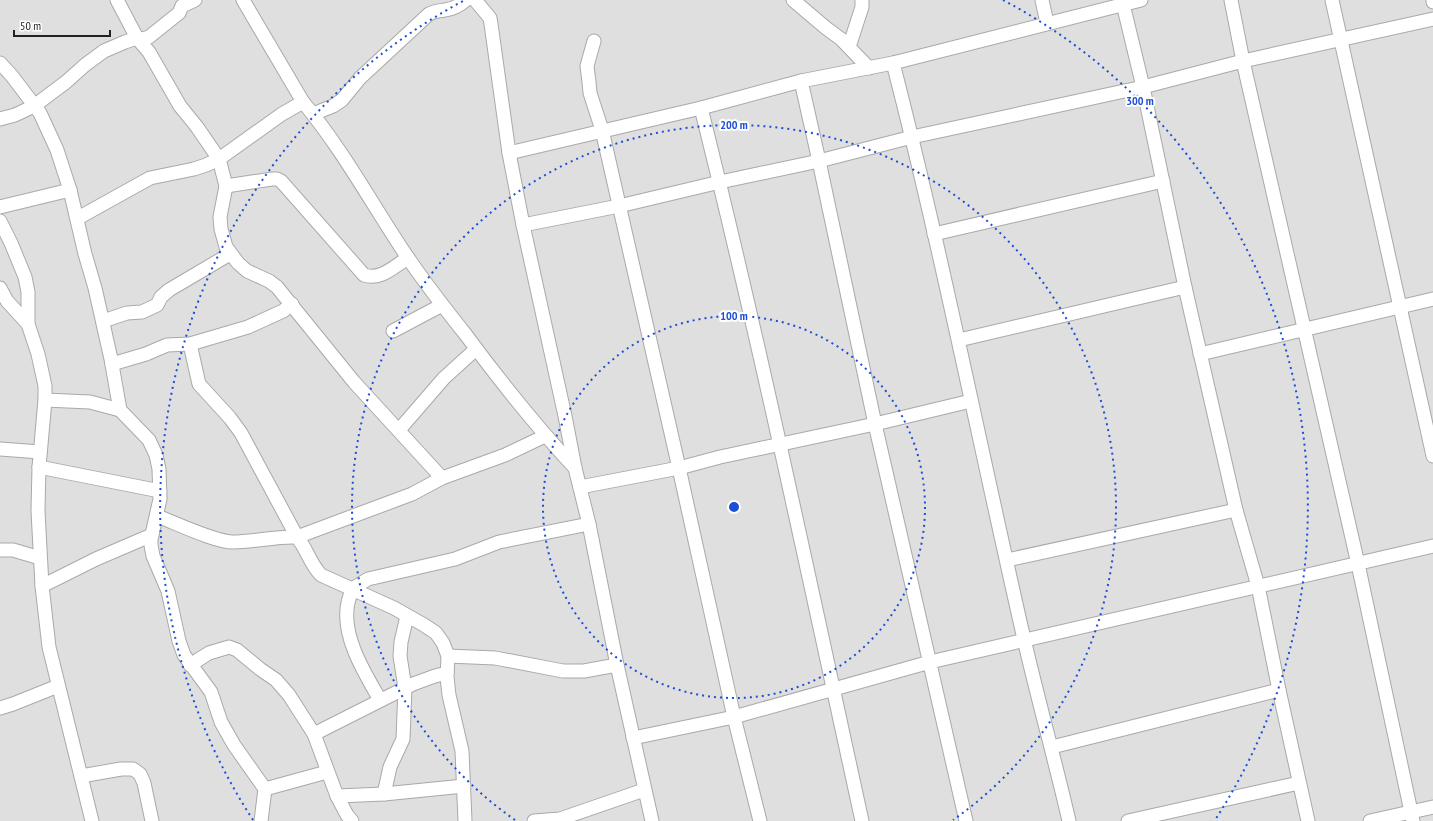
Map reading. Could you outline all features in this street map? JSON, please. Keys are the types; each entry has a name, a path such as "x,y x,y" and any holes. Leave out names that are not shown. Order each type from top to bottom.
{"street":[{"path":"117,0 137,38 149,52 180,106 197,127 219,159 226,186 220,217 224,241 230,254 247,271 269,281 277,287 354,382 442,478"},
{"path":"0,119 15,115 34,106 104,51 137,38 143,39 149,37 179,13 182,6 195,0"},
{"path":"243,0 303,102 355,175 408,258 442,305 545,436 575,468"},
{"path":"312,114 332,106 342,100 360,78 429,14 434,11 456,7 466,0"},
{"path":"475,0 490,18 509,153 523,225 575,468 589,524 644,790 652,821"},
{"path":"793,0 841,39 868,68"},
{"path":"849,47 862,7 862,0"},
{"path":"1042,0 1047,23"},
{"path":"509,153 701,108 801,82 893,62 1140,0"},
{"path":"1231,0 1358,564 1412,816"},
{"path":"1332,0 1433,456"},
{"path":"1123,4 1143,87 1185,287 1236,510 1258,586 1308,821"},
{"path":"523,225 619,206 720,182 819,161 912,137 1143,87 1244,61 1433,19"},
{"path":"594,41 588,66 590,94 602,130 734,717 760,821"},
{"path":"893,62 959,340 1024,640 1052,747 1069,821"},
{"path":"0,63 12,76 40,113 57,150 78,218 103,321 120,410"},
{"path":"801,82 875,424 966,821"},
{"path":"78,218 150,178 194,169 219,159 282,114 303,102"},
{"path":"701,108 720,182 780,445 862,821"},
{"path":"226,186 272,179 281,181 364,275 372,278 380,276 408,258"},
{"path":"934,234 1163,181"},
{"path":"0,207 70,190"},
{"path":"0,221 11,242 25,277 28,292 28,324 38,354 45,386 46,400 40,452 38,512 42,586 49,647 92,821"},
{"path":"103,321 127,313 142,312 157,305 161,297 169,290 230,254"},
{"path":"959,340 1185,287"},
{"path":"0,288 7,300 28,324"},
{"path":"1200,354 1433,299"},
{"path":"112,364 146,354 167,345 190,344 261,322 283,311 292,304"},
{"path":"393,331 442,305"},
{"path":"190,344 199,384 230,418 241,433 315,568 321,574 407,616 436,633 443,643 448,656 447,674 449,695 462,752 465,821"},
{"path":"399,430 444,378 476,349"},
{"path":"46,400 90,402 120,410 149,440 156,454 159,469 160,491 160,499 151,545 157,567 168,591 178,641 190,665 211,692 221,722 234,745 265,789 261,821"},
{"path":"580,487 679,468 720,457 875,424 971,401"},
{"path":"157,516 228,541 286,536 297,537 405,496 442,478 505,455 545,436"},
{"path":"0,449 40,452"},
{"path":"39,467 160,491"},
{"path":"1007,560 1236,510"},
{"path":"380,700 360,662 352,644 347,626 346,610 352,589 368,579 454,559 500,542 589,524"},
{"path":"42,586 96,559 152,535"},
{"path":"633,738 734,717 930,662 1433,546"},
{"path":"0,550 13,550 40,558"},
{"path":"384,794 390,767 402,739 405,688 400,656 401,642 407,616"},
{"path":"190,665 209,653 220,648 229,647 236,650 276,680 314,734 337,796 347,815 352,821"},
{"path":"448,656 495,658 564,671 584,671 617,665"},
{"path":"314,734 405,688 428,678 447,674"},
{"path":"0,708 58,686"},
{"path":"1052,747 1279,690"},
{"path":"81,776 121,769 133,769 140,774 142,778 152,821"},
{"path":"265,789 328,772"},
{"path":"1128,821 1299,783"},
{"path":"337,796 384,794 464,786"},
{"path":"534,821 560,819 644,790"},
{"path":"1370,821 1412,816 1433,807"}],"shaded area":[{"path":"0,0 1433,0 1433,821 0,821"}]}
